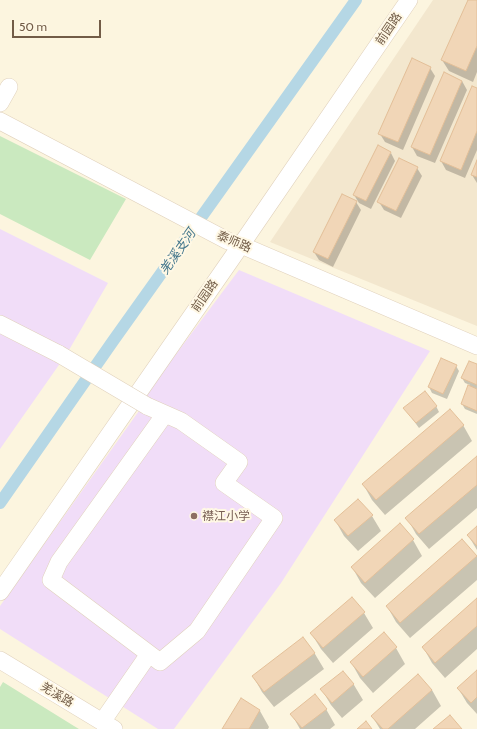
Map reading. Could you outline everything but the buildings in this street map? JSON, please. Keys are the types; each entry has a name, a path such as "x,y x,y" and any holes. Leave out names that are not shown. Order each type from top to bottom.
{"street":[{"name":"前园路","path":"0,592 235,243 409,0"},
{"path":"0,103 9,87"},
{"name":"泰师路","path":"0,121 235,243 477,346"},
{"path":"0,324 59,354 147,406 181,421 240,462 224,483 274,518 197,631 160,662 51,580 59,562 165,414"},
{"path":"108,725 150,654"},
{"name":"羌溪路","path":"2,666 108,725"}],"shaded area":[{"path":"433,0 477,0 477,326 270,242"},
{"name":"襟江小学","path":"0,229 108,283 69,350 143,398 239,270 430,351 281,583 174,729 158,729 0,629 0,606 141,408 61,362 0,449"}],"green space":[{"path":"0,136 126,199 90,260 0,214"},
{"path":"3,682 79,729 0,729 0,687"}],"waterway":[{"name":"羌溪支河","path":"0,503 113,341 356,0"}],"place":[{"name":"襟江小学","path":"194,516"}]}
